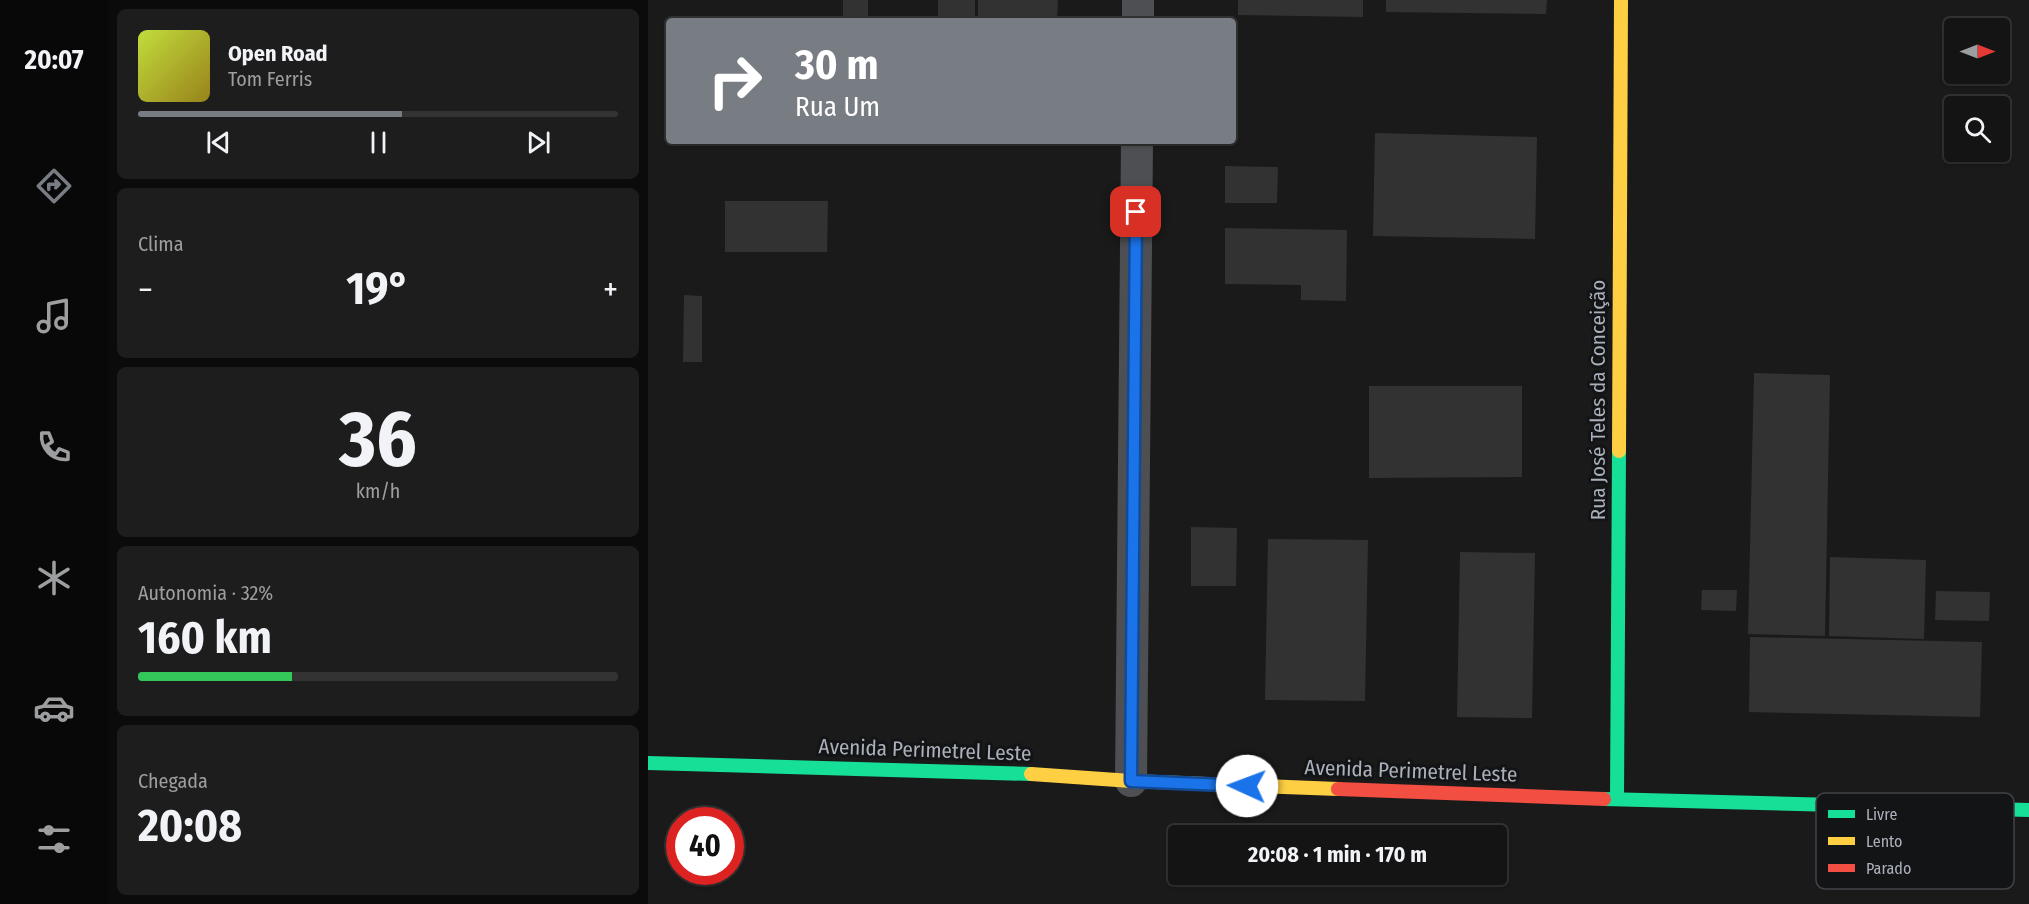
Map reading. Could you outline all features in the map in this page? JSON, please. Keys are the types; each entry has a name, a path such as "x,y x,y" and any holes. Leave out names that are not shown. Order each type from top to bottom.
{"street":[{"path":"1138,0 1138,18"},
{"name":"Rua José Teles da Conceição","path":"1617,799 1621,0"},
{"path":"1131,781 1137,144"},
{"name":"Avenida Perimetrel Leste","path":"648,763 1012,773 1131,781 1816,804"},
{"name":"Avenida Perimetrel Leste","path":"2014,810 2029,810"}],"building":[{"path":"843,0 868,0 868,16 843,16"},
{"path":"938,0 975,0 975,18 938,18"},
{"path":"978,0 1058,0 1057,18 978,18"},
{"path":"1238,0 1363,0 1363,17 1238,15"},
{"path":"1386,0 1547,0 1546,14 1386,12"},
{"path":"1375,133 1537,137 1535,239 1373,236"},
{"path":"874,144 907,144 907,146 874,146"},
{"path":"1225,166 1278,167 1277,203 1225,203"},
{"path":"725,201 828,201 827,252 725,252"},
{"path":"1225,228 1347,230 1346,301 1301,300 1301,285 1225,284"},
{"path":"684,295 702,296 702,362 683,362"},
{"path":"1754,373 1830,375 1825,636 1748,634"},
{"path":"1369,386 1522,386 1522,477 1369,478"},
{"path":"1191,527 1237,528 1236,586 1191,586"},
{"path":"1268,539 1368,540 1365,701 1265,700"},
{"path":"1460,552 1535,553 1532,718 1457,717"},
{"path":"1830,557 1926,560 1924,639 1829,636"},
{"path":"1702,590 1737,590 1736,611 1701,610"},
{"path":"1936,591 1990,592 1989,621 1935,620"},
{"path":"1750,637 1982,642 1980,717 1749,712"}],"traffic: fast":[{"path":"1617,799 1619,451"},
{"path":"648,763 1031,774"},
{"path":"1604,799 1816,804"},
{"path":"2014,810 2029,810"}],"traffic: slow":[{"path":"1619,451 1621,0"},
{"path":"1031,774 1131,781 1338,789"}],"traffic: jam":[{"path":"1338,789 1604,799"}],"route":[{"path":"1136,212 1131,781 1247,786"}]}
